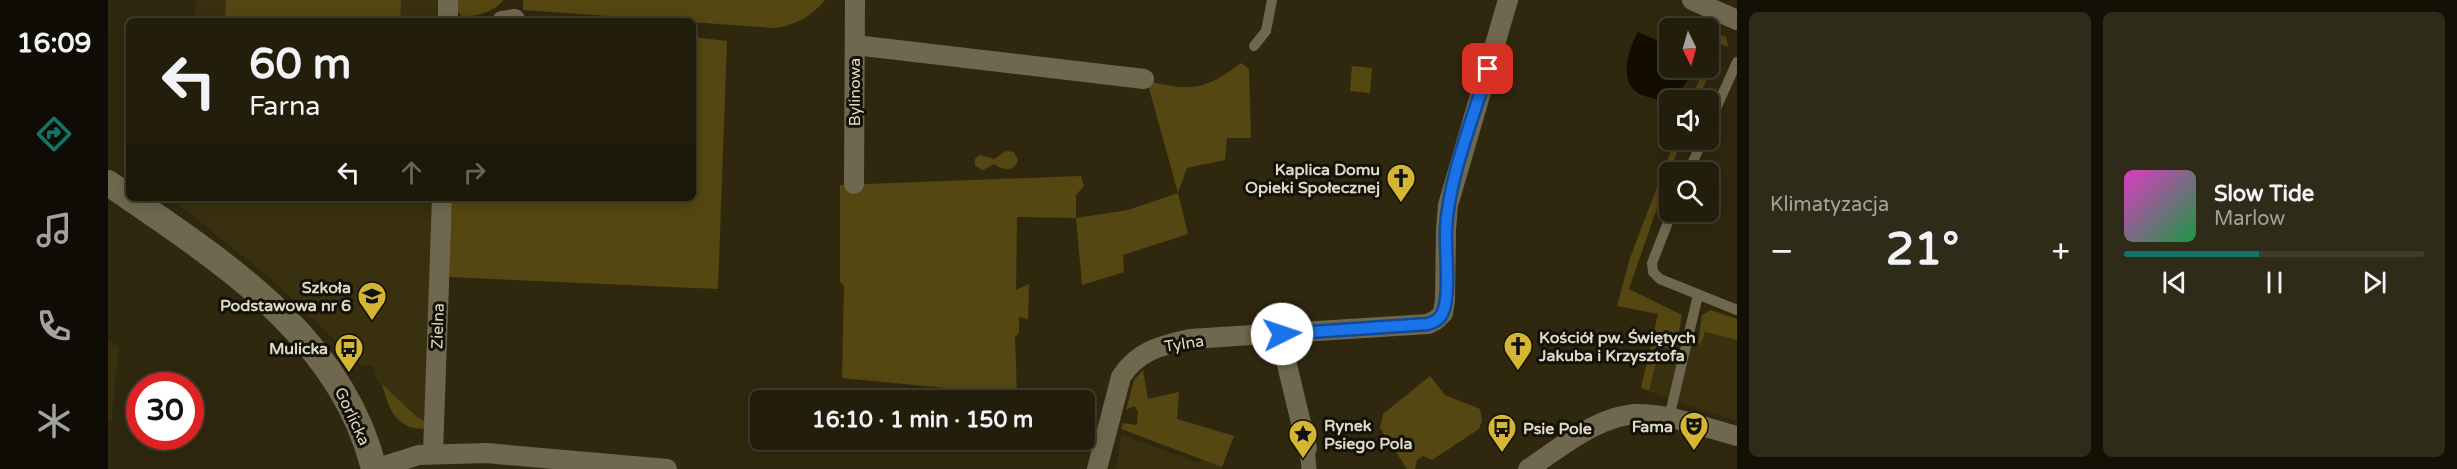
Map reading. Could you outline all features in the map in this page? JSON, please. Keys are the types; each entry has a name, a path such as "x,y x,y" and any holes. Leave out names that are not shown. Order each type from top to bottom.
{"street":[{"path":"448,0 448,18"},
{"name":"Bylinowa","path":"854,184 855,0"},
{"name":"Tylna","path":"1097,469 1121,377 1129,365 1142,355 1161,346 1190,339 1428,324 1436,321 1443,313 1445,300 1448,205 1508,0"},
{"path":"1692,0 1737,20"},
{"path":"855,45 1144,79"},
{"name":"Gorlicka","path":"108,183 126,196"},
{"name":"Gorlicka","path":"133,201 253,290 304,340 346,394 367,440 374,469 408,458 434,453 508,454 666,469"},
{"name":"Zielna","path":"434,453 442,201"},
{"path":"1282,334 1282,344 1307,448 1309,469"},
{"path":"1528,469 1581,434 1614,419 1638,414 1669,418 1737,436"}],"lane":[{"path":"1254,46 1266,31 1272,0"},
{"path":"1719,102 1737,62"},
{"path":"1668,222 1652,263 1653,272 1660,279 1737,310"},
{"path":"1669,418 1698,295"}],"shaded area":[{"path":"196,0 438,0 437,18 194,18"},
{"path":"226,0 401,0 400,18 225,18"},
{"path":"457,0 503,0 490,10 463,17 456,10"},
{"path":"523,0 825,0 802,20 773,28 696,22 696,18 634,18 523,10"},
{"path":"1638,32 1659,41 1659,78 1689,78 1681,90 1659,90 1659,100 1645,96 1632,88 1627,72 1631,46"},
{"path":"1719,34 1726,37 1728,47 1721,44 1719,49"},
{"path":"696,37 727,41 718,289 449,277 452,201 696,201"},
{"path":"1241,63 1249,69 1251,138 1227,138 1225,160 1187,168 1178,193 1147,81 1175,86 1197,86 1217,79"},
{"path":"1352,66 1372,68 1370,93 1350,91"},
{"path":"1700,78 1707,78 1702,90 1695,90"},
{"path":"1671,150 1678,150 1673,162 1667,162"},
{"path":"1006,151 1014,152 1018,160 1011,169 1004,169 994,164 983,170 975,166 975,159 979,155 994,159"},
{"path":"1081,176 1084,186 1076,195 1076,218 1017,217 1016,290 1029,284 1028,319 1019,317 1019,333 1015,337 1017,390 966,390 842,378 844,286 840,282 840,185"},
{"path":"1659,182 1659,202 1629,289 1682,315 1676,349 1660,347 1649,391 1641,388 1658,314 1617,306 1630,258"},
{"path":"1178,193 1188,234 1123,255 1124,272 1082,285 1076,218 1128,210"},
{"name":"Szkoła Podstawowa nr 6","path":"178,201 434,201 434,229 430,245 433,249 425,421 417,417 378,381 373,366 361,365 269,277 178,204"},
{"path":"1711,310 1737,319 1737,340 1705,332 1702,342 1698,344 1702,315"},
{"path":"1654,332 1702,342 1705,332 1737,340 1737,421 1641,388"},
{"path":"108,340 119,348 111,421 108,421"},
{"path":"1143,370 1148,399 1179,392 1177,419 1234,436 1222,467 1121,429 1123,423 1137,425 1138,411 1134,406 1126,410 1134,380"},
{"path":"1430,376 1445,395 1480,409 1482,421 1479,429 1432,460 1423,456 1417,460 1415,469 1407,469 1380,428 1383,414"},
{"path":"382,384 417,417 425,421 425,429 407,425 395,416 387,402"},
{"path":"1122,435 1199,463 1201,459 1222,467 1221,469 1116,469"}],"place":[{"name":"Kaplica Domu Opieki Społecznej","path":"1401,204"},
{"name":"Szkoła Podstawowa nr 6","path":"372,322"},
{"name":"Kościół pw. Świętych Jakuba i Krzysztofa","path":"1518,372"},
{"name":"Mulicka","path":"349,374"},
{"name":"Fama","path":"1694,452"},
{"name":"Psie Pole","path":"1502,454"},
{"name":"Rynek Psiego Pola","path":"1303,460"}],"route":[{"path":"1282,334 1428,324 1436,321 1443,313 1448,205 1488,69"}]}
